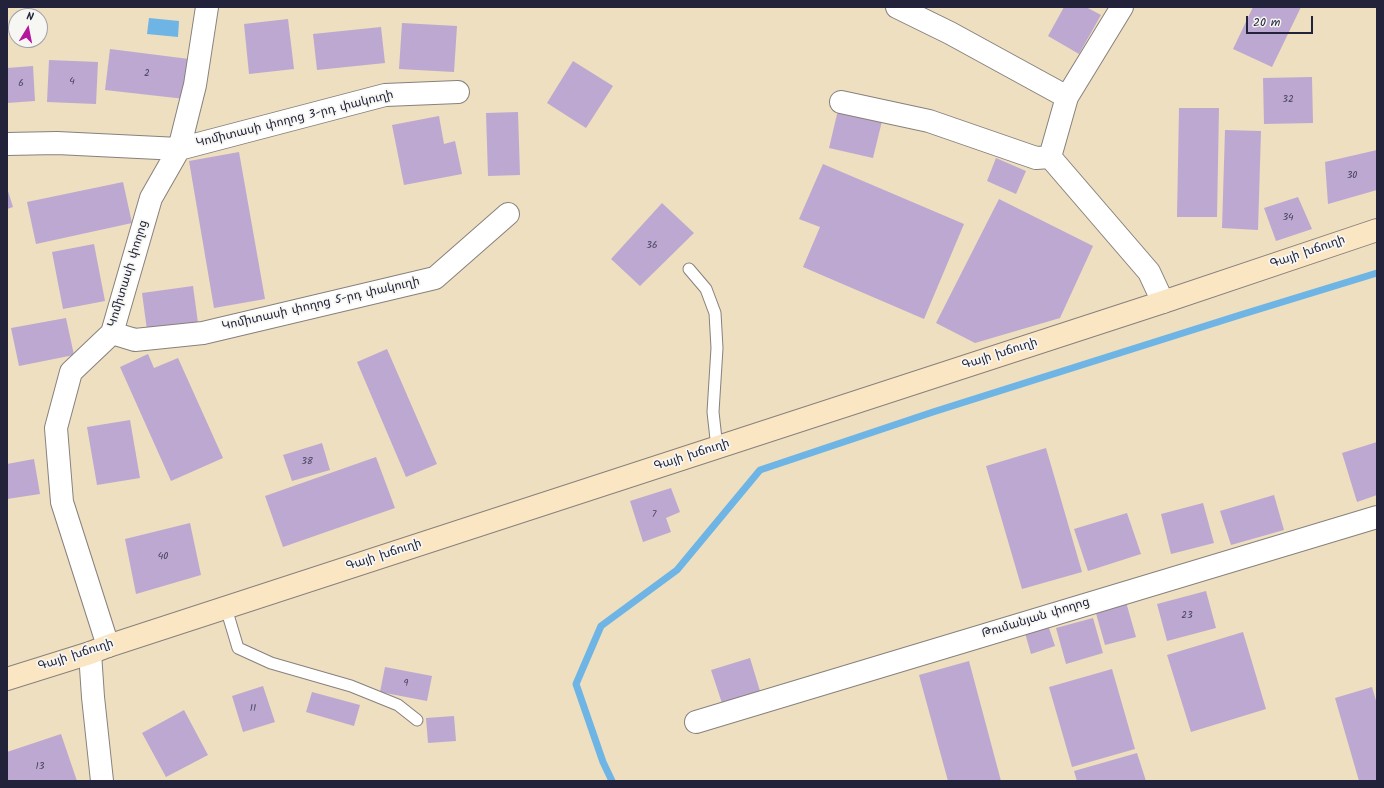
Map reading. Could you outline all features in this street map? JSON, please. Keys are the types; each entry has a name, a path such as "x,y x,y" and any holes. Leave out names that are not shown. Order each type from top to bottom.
{"main road":[{"name":"Գայի խճուղի","path":"7,679 1163,302 1377,230"}],"street":[{"name":"Կոմիտասի փողոց","path":"102,781 93,697 99,650 62,502 56,428 71,372 112,333 151,198 180,148 195,85 207,7"},
{"path":"897,7 950,33 1067,97"},
{"path":"1050,157 1067,97 1122,7"},
{"name":"Կոմիտասի փողոց 3-րդ փակուղի","path":"7,144 57,143 180,148 385,95 458,92"},
{"path":"840,102 929,121 1036,158 1050,157"},
{"path":"1050,157 1149,272 1163,302"},
{"name":"Կոմիտասի փողոց 5-րդ փակուղի","path":"112,333 135,340 203,333 435,278 508,214"},
{"name":"Թումանյան փողոց","path":"696,722 1377,517"}],"lane":[{"path":"688,269 706,289 715,314 717,348 713,412 717,448"},
{"path":"226,608 238,648 271,663 351,686 398,705 417,720"}],"water":[{"path":"149,18 179,21 178,37 147,34"}],"building":[{"path":"1064,7 1086,7 1101,15 1079,54 1048,36"},
{"path":"1253,7 1301,7 1272,67 1233,49"},
{"path":"288,19 294,69 249,74 244,24"},
{"path":"402,23 457,26 454,72 399,69"},
{"path":"381,27 385,63 317,70 313,34"},
{"path":"110,49 189,59 185,99 105,90"},
{"path":"49,60 98,62 96,104 47,102"},
{"path":"573,61 613,86 586,128 547,103"},
{"path":"33,66 35,101 7,103 7,68"},
{"path":"1312,77 1313,123 1264,124 1263,78"},
{"path":"1179,108 1219,108 1217,217 1177,217"},
{"path":"838,110 882,121 873,158 829,148"},
{"path":"518,112 520,175 488,176 486,113"},
{"path":"439,116 444,144 455,141 462,174 404,185 392,125"},
{"path":"1225,130 1261,131 1258,230 1222,228"},
{"path":"1377,150 1377,190 1328,204 1325,162"},
{"path":"239,152 265,299 214,308 189,161"},
{"path":"996,158 1026,171 1016,194 987,181"},
{"path":"823,164 964,224 924,319 803,267 820,227 799,219"},
{"path":"123,182 132,223 36,244 27,202"},
{"path":"7,188 13,207 7,209"},
{"path":"1298,197 1312,229 1276,241 1264,208"},
{"path":"999,199 1093,246 1060,318 975,343 936,323"},
{"path":"662,203 694,233 640,286 611,259"},
{"path":"94,244 105,301 63,309 52,252"},
{"path":"193,286 198,323 147,330 142,293"},
{"path":"66,318 74,355 19,366 11,328"},
{"path":"387,349 437,464 406,477 357,362"},
{"path":"148,354 154,368 178,358 223,458 171,481 120,367"},
{"path":"130,420 140,478 97,485 87,427"},
{"path":"1377,442 1377,495 1357,502 1342,453"},
{"path":"322,443 330,470 292,481 283,455"},
{"path":"1046,448 1082,572 1022,589 986,466"},
{"path":"376,457 395,508 283,547 265,496"},
{"path":"34,459 40,494 7,499 7,464"},
{"path":"671,488 680,512 666,518 671,532 643,542 630,501"},
{"path":"1274,495 1284,530 1231,545 1220,511"},
{"path":"1203,503 1214,543 1171,554 1161,514"},
{"path":"1127,513 1141,554 1088,571 1074,529"},
{"path":"190,523 201,575 136,594 125,539"},
{"path":"1206,591 1216,628 1167,641 1157,604"},
{"path":"1126,602 1136,637 1105,645 1095,610"},
{"path":"1093,618 1103,653 1066,664 1056,628"},
{"path":"1048,625 1055,646 1031,654 1025,633"},
{"path":"1243,632 1266,709 1191,732 1167,655"},
{"path":"750,658 760,691 722,703 711,670"},
{"path":"969,661 1001,781 948,781 919,675"},
{"path":"385,667 432,676 427,701 380,692"},
{"path":"1112,669 1135,749 1072,767 1049,687"},
{"path":"263,686 275,722 243,732 232,696"},
{"path":"1372,687 1377,704 1377,781 1359,781 1335,698"},
{"path":"312,692 360,705 354,726 306,712"},
{"path":"184,710 208,755 166,777 142,733"},
{"path":"454,716 456,741 428,743 426,718"},
{"path":"61,734 77,781 7,781 7,752"},
{"path":"1137,753 1146,781 1077,781 1074,771"}],"waterway":[{"path":"612,781 603,762 576,684 601,626 677,570 760,470 933,412 1377,273"}]}
